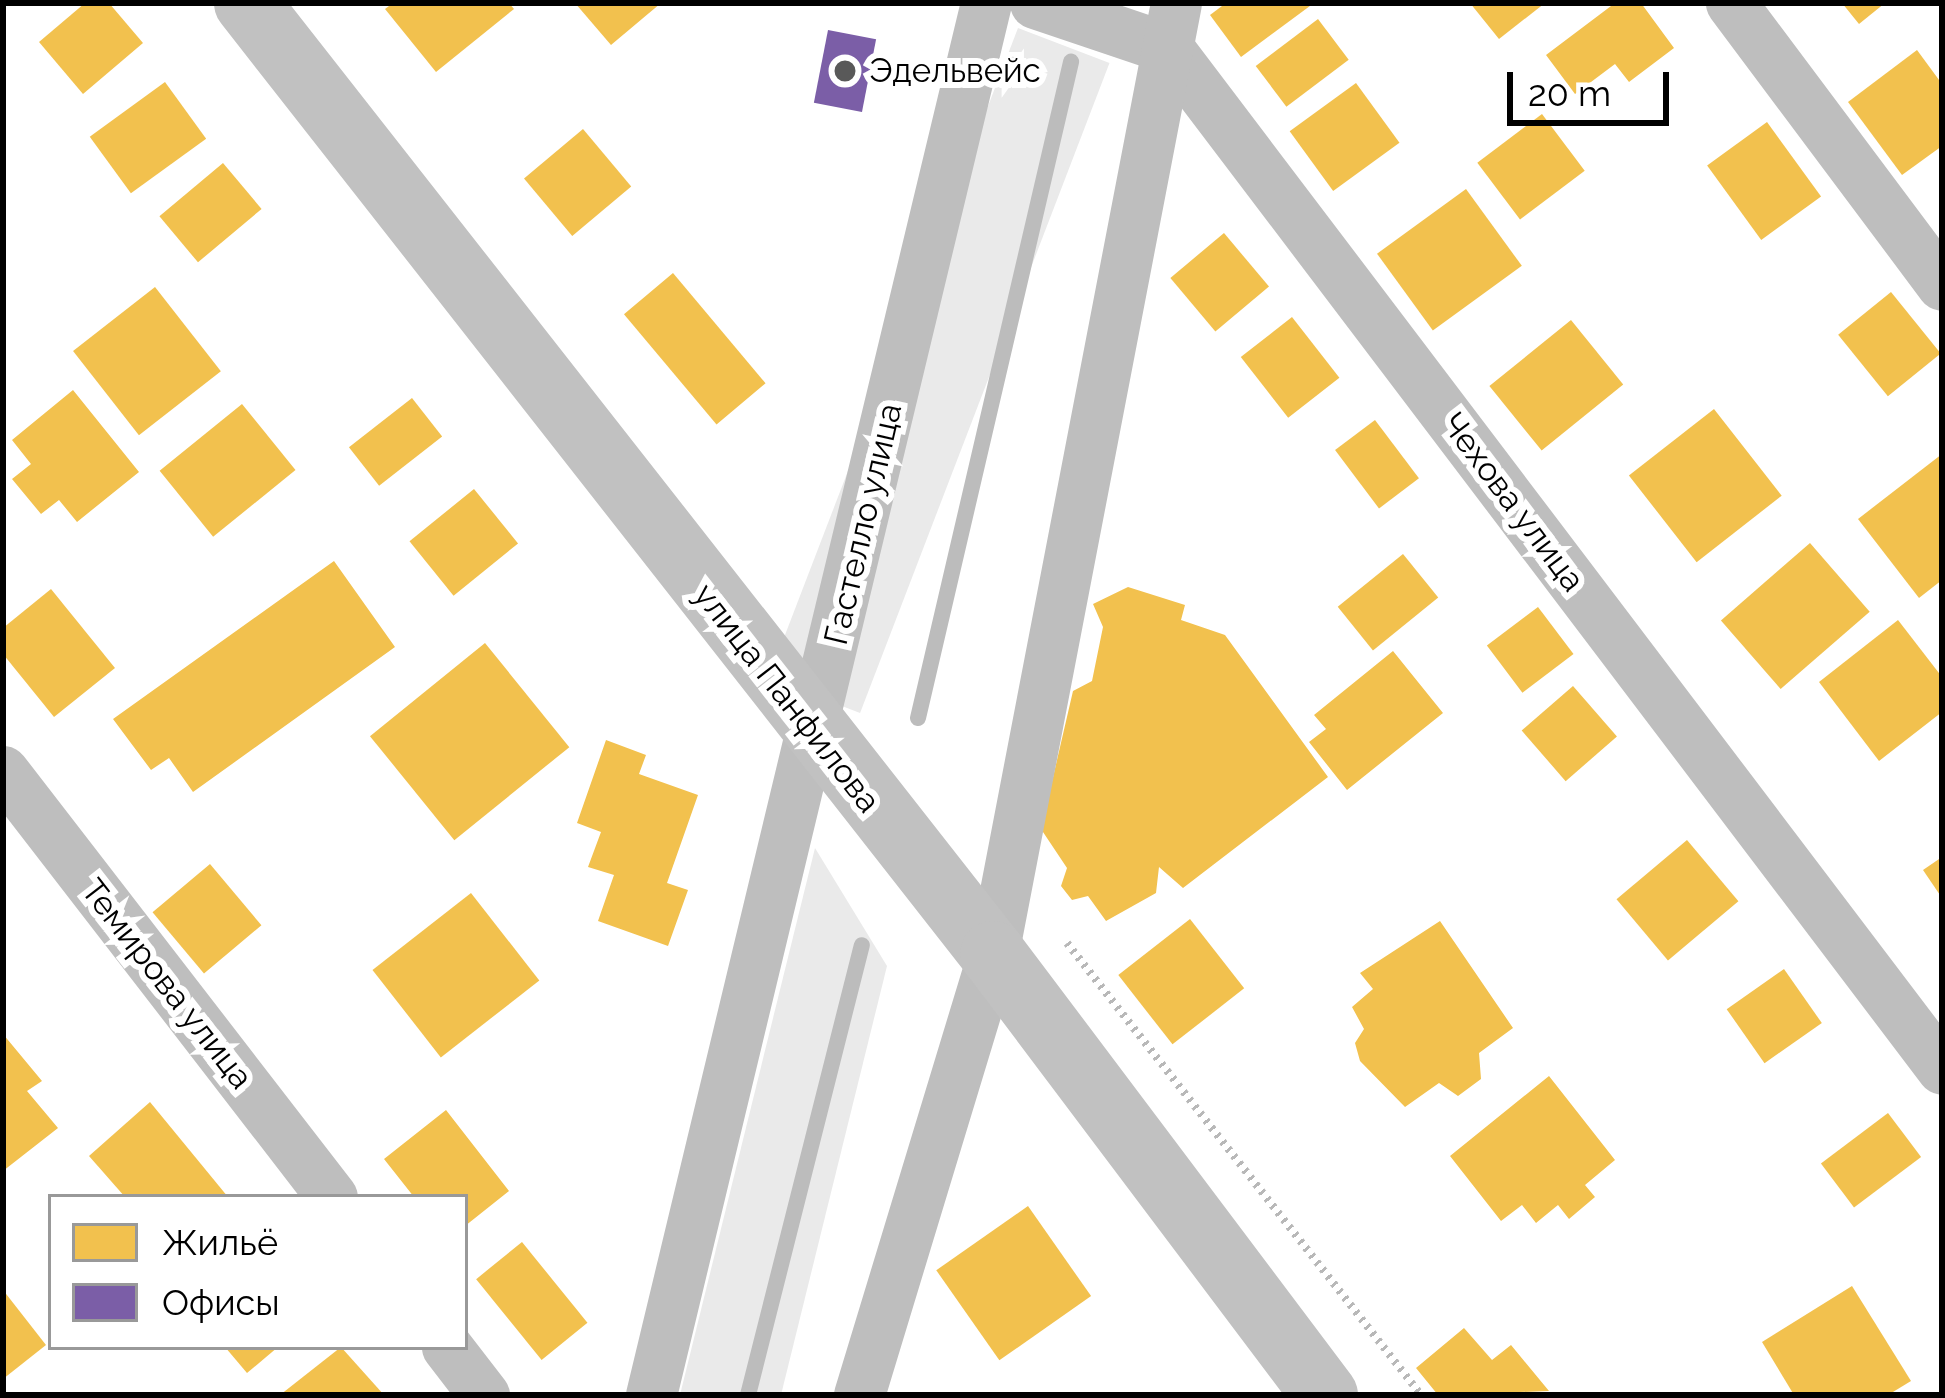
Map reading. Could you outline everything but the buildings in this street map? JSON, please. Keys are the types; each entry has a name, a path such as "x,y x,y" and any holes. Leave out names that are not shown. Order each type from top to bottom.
{"street":[{"name":"улица Панфилова","path":"247,3 813,734 993,954 1325,1395"},
{"name":"Гастелло улица","path":"651,1395 986,3"},
{"path":"859,1395 993,954 1172,26 1035,3"},
{"path":"1731,3 1942,285"},
{"name":"Чехова улица","path":"1172,26 1942,1069"},
{"name":"Темирова улица","path":"3,771 330,1194"},
{"path":"449,1350 484,1395"}],"path":[{"path":"1009,869 1421,1395"}],"shaded area":[{"path":"1018,28 1109,63 860,713 769,678"},
{"path":"815,848 887,966 781,1395 680,1395"}],"waterway":[{"path":"918,718 1071,62"},
{"path":"748,1395 862,945"}],"place":[{"name":"Эдельвейс","path":"845,71"}]}
